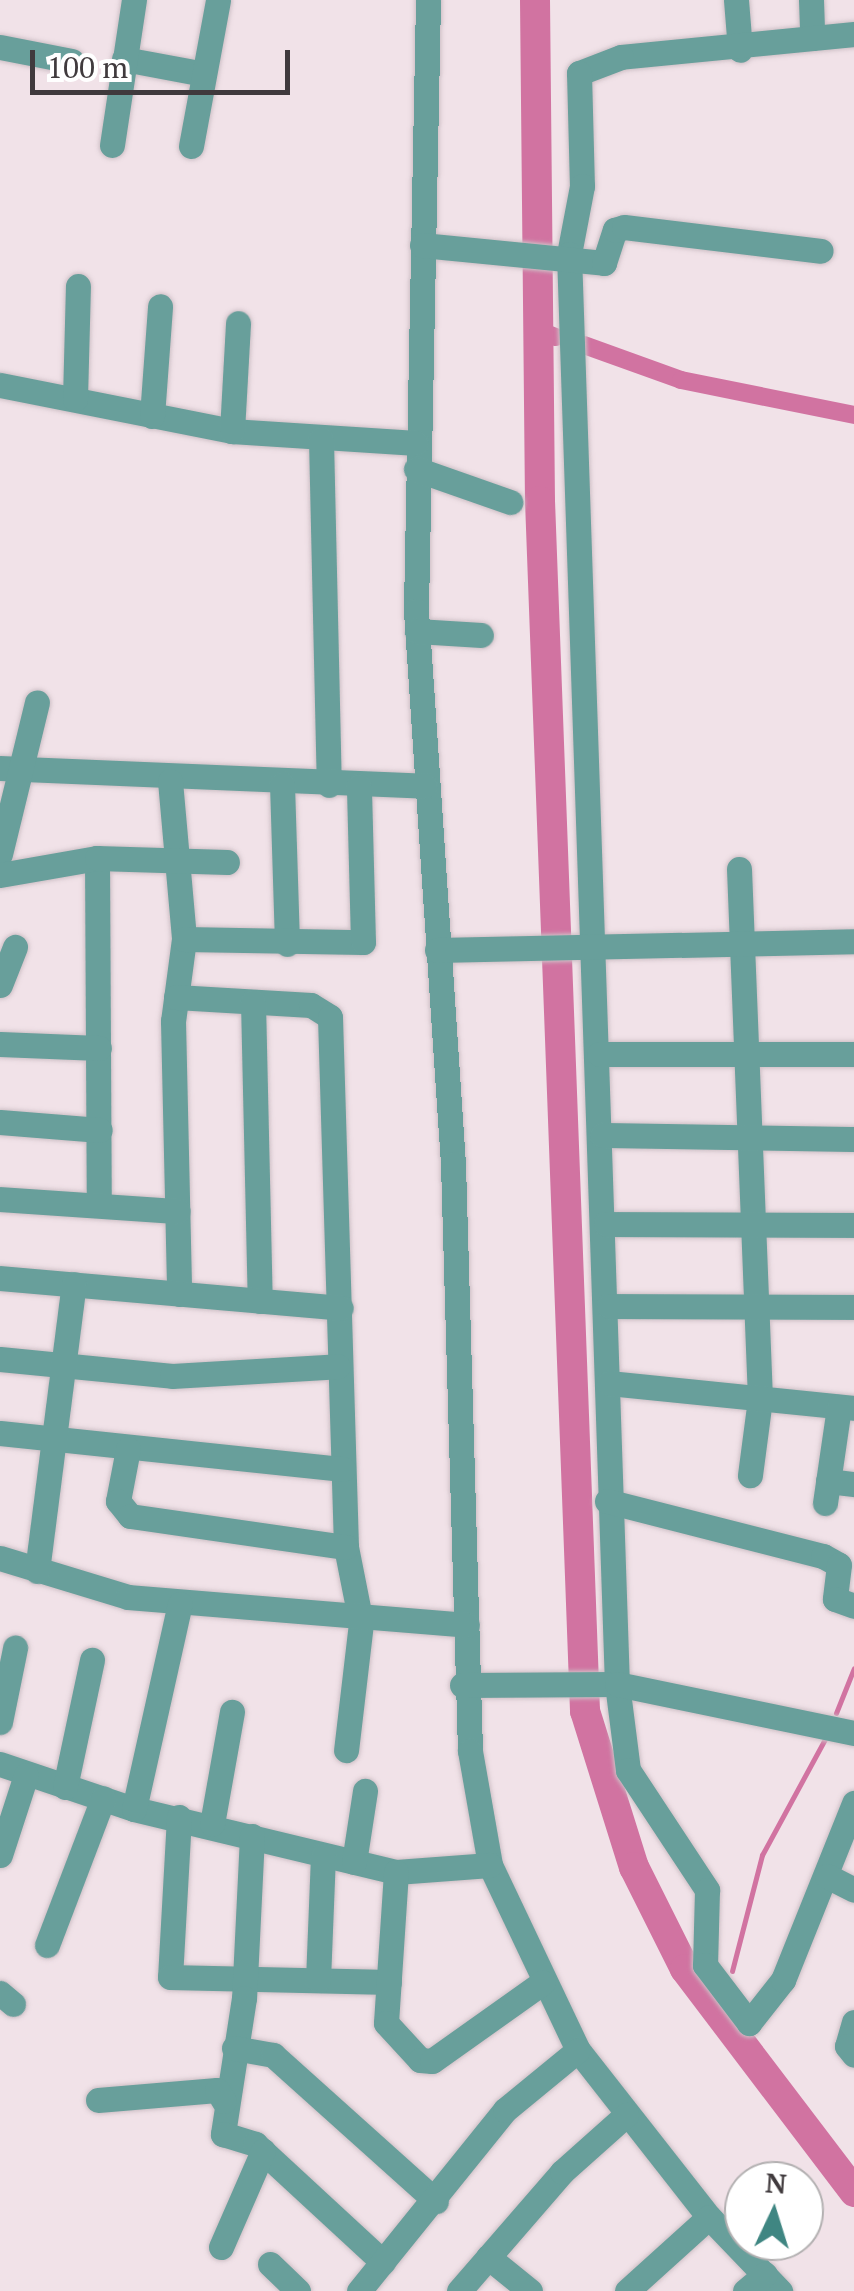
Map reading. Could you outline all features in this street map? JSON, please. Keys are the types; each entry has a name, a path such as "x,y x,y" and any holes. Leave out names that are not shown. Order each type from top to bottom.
{"street":[{"path":"112,145 134,0"},
{"path":"191,146 218,0"},
{"path":"428,0 416,456 417,631 437,950 467,1625 462,1685 490,1866 543,1982 578,2050 764,2286"},
{"path":"736,0 740,50"},
{"path":"811,0 812,38"},
{"path":"854,34 740,50 621,58 579,74 582,186 569,254 609,1306 607,1501 616,1684 628,1770 707,1890 705,1965 750,2023 783,1980 854,1802"},
{"path":"0,47 72,61"},
{"path":"124,60 204,74"},
{"path":"422,245 569,254 604,263 614,230 624,227 821,251"},
{"path":"75,399 78,286"},
{"path":"152,416 160,306"},
{"path":"232,431 238,323"},
{"path":"0,385 232,431 322,440 416,456 510,502"},
{"path":"322,440 330,785"},
{"path":"417,631 481,634"},
{"path":"0,854 10,768 38,702"},
{"path":"10,768 170,781 424,786"},
{"path":"170,781 184,939 176,997 179,1294"},
{"path":"282,784 288,944"},
{"path":"184,939 288,944 363,942 360,786"},
{"path":"97,858 99,1206"},
{"path":"0,875 97,858 227,862"},
{"path":"739,869 760,1399 750,1476"},
{"path":"437,950 594,942 854,942"},
{"path":"0,986 15,948"},
{"path":"176,997 326,1007 330,1017 342,1308 338,1366 346,1547 361,1623 346,1750"},
{"path":"252,1002 260,1300"},
{"path":"0,1044 99,1048"},
{"path":"599,1054 854,1054"},
{"path":"0,1122 100,1130"},
{"path":"602,1135 854,1139"},
{"path":"0,1199 178,1211"},
{"path":"606,1224 854,1225"},
{"path":"0,1278 342,1308"},
{"path":"37,1571 50,1436 74,1284"},
{"path":"609,1306 854,1306"},
{"path":"0,1359 172,1376 338,1366"},
{"path":"610,1384 846,1408 826,1492 854,1484"},
{"path":"0,1433 343,1469"},
{"path":"128,1449 118,1501 130,1516 346,1547"},
{"path":"607,1501 823,1556 839,1565 834,1599 854,1606"},
{"path":"0,1558 37,1571 180,1604 361,1623 467,1625"},
{"path":"134,1809 180,1604"},
{"path":"0,1722 15,1648"},
{"path":"65,1787 92,1660"},
{"path":"462,1685 616,1684 854,1732"},
{"path":"212,1824 232,1712"},
{"path":"0,1764 134,1809 212,1824 396,1872 490,1866"},
{"path":"0,1855 26,1775"},
{"path":"354,1862 365,1791"},
{"path":"47,1944 103,1798"},
{"path":"179,1817 170,1977 244,1994 318,1980 388,1982"},
{"path":"252,1836 244,1994 224,2101 223,2134 262,2151 383,2262"},
{"path":"318,1980 323,1856"},
{"path":"396,1872 387,2028 425,2062 543,1982"},
{"path":"827,1876 854,1890"},
{"path":"854,2022 847,2046 854,2055"},
{"path":"234,2048 273,2055 436,2202"},
{"path":"359,2291 436,2202 505,2110 578,2050"},
{"path":"98,2100 217,2090 224,2101"},
{"path":"459,2291 520,2222 626,2115"},
{"path":"221,2247 262,2151"},
{"path":"627,2291 709,2217"},
{"path":"488,2256 530,2291"},
{"path":"270,2264 298,2291"}],"waterway":[{"path":"535,0 540,501 585,1711 634,1867 685,1969 854,2192"},
{"path":"540,331 556,337"},
{"path":"584,345 681,380 854,415"},
{"path":"836,1713 854,1668"},
{"path":"732,1971 762,1855 825,1739"}]}
